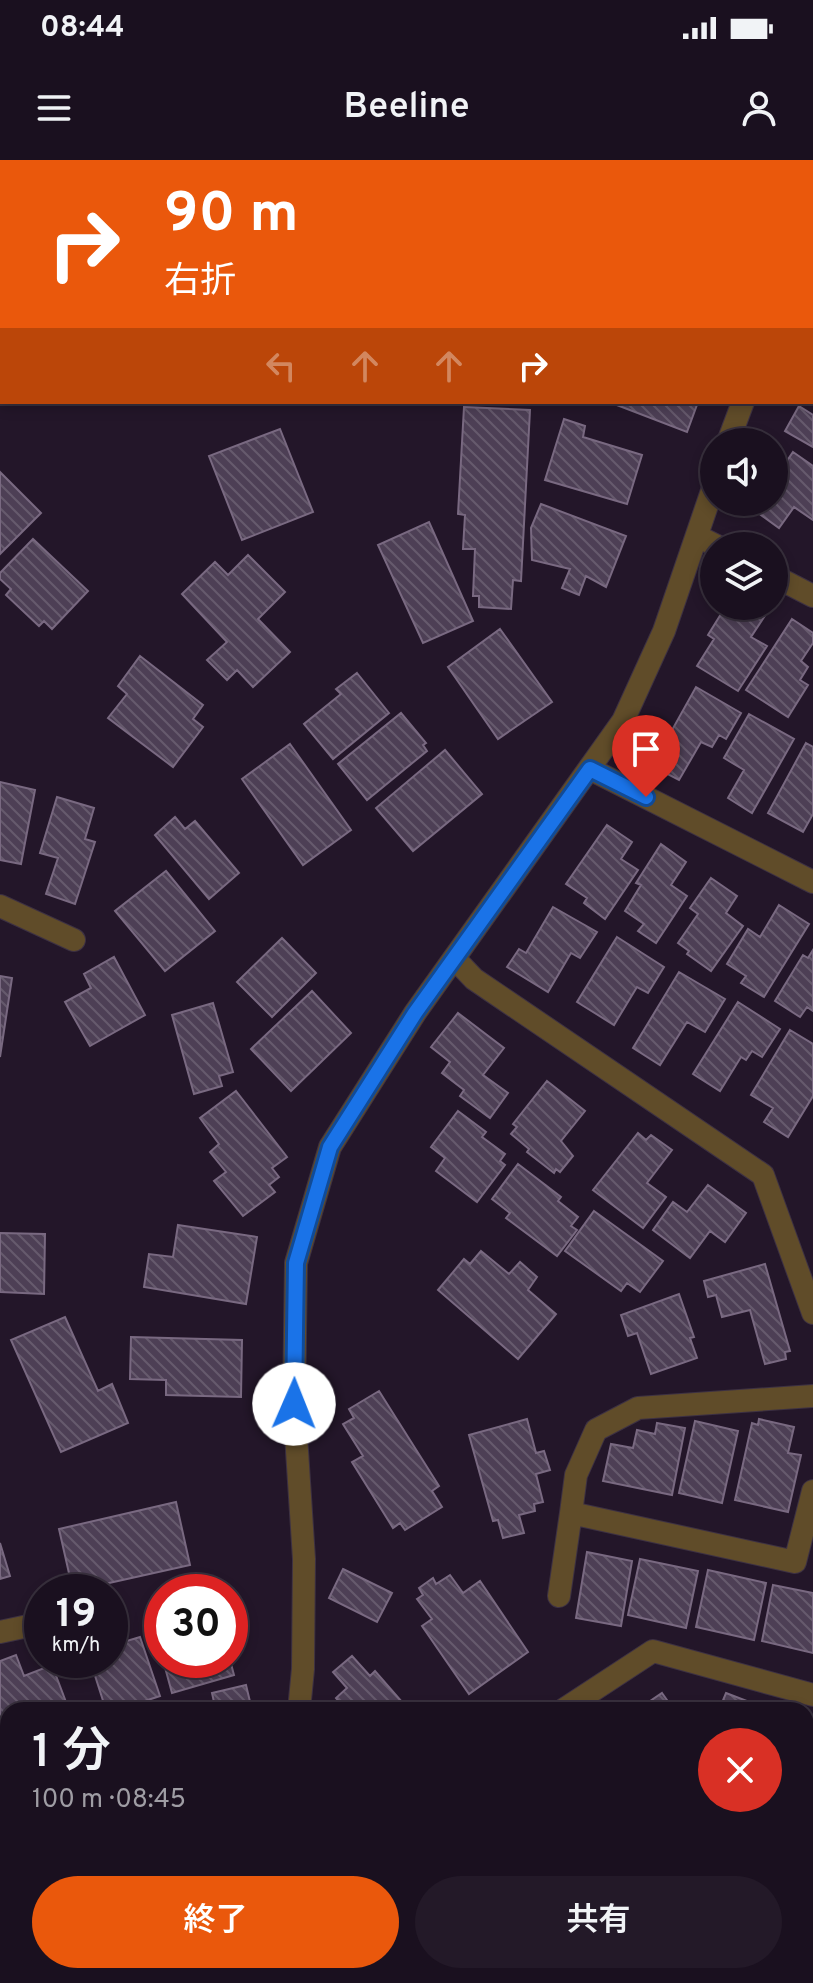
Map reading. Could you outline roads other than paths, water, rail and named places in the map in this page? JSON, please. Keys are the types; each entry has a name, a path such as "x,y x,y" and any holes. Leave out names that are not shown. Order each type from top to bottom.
{"street":[{"path":"733,428 742,404"},
{"path":"300,1702 304,1559 294,1404 296,1263 330,1147 415,1013 623,721 700,556"},
{"path":"788,583 813,596"},
{"path":"590,769 813,882"},
{"path":"0,906 74,940"},
{"path":"455,959 474,979 763,1175 813,1313"},
{"path":"559,1596 576,1475 596,1430 638,1408 813,1396"},
{"path":"571,1513 795,1562 813,1491"},
{"path":"0,1632 24,1627"},
{"path":"575,1702 653,1651 813,1695"}]}
